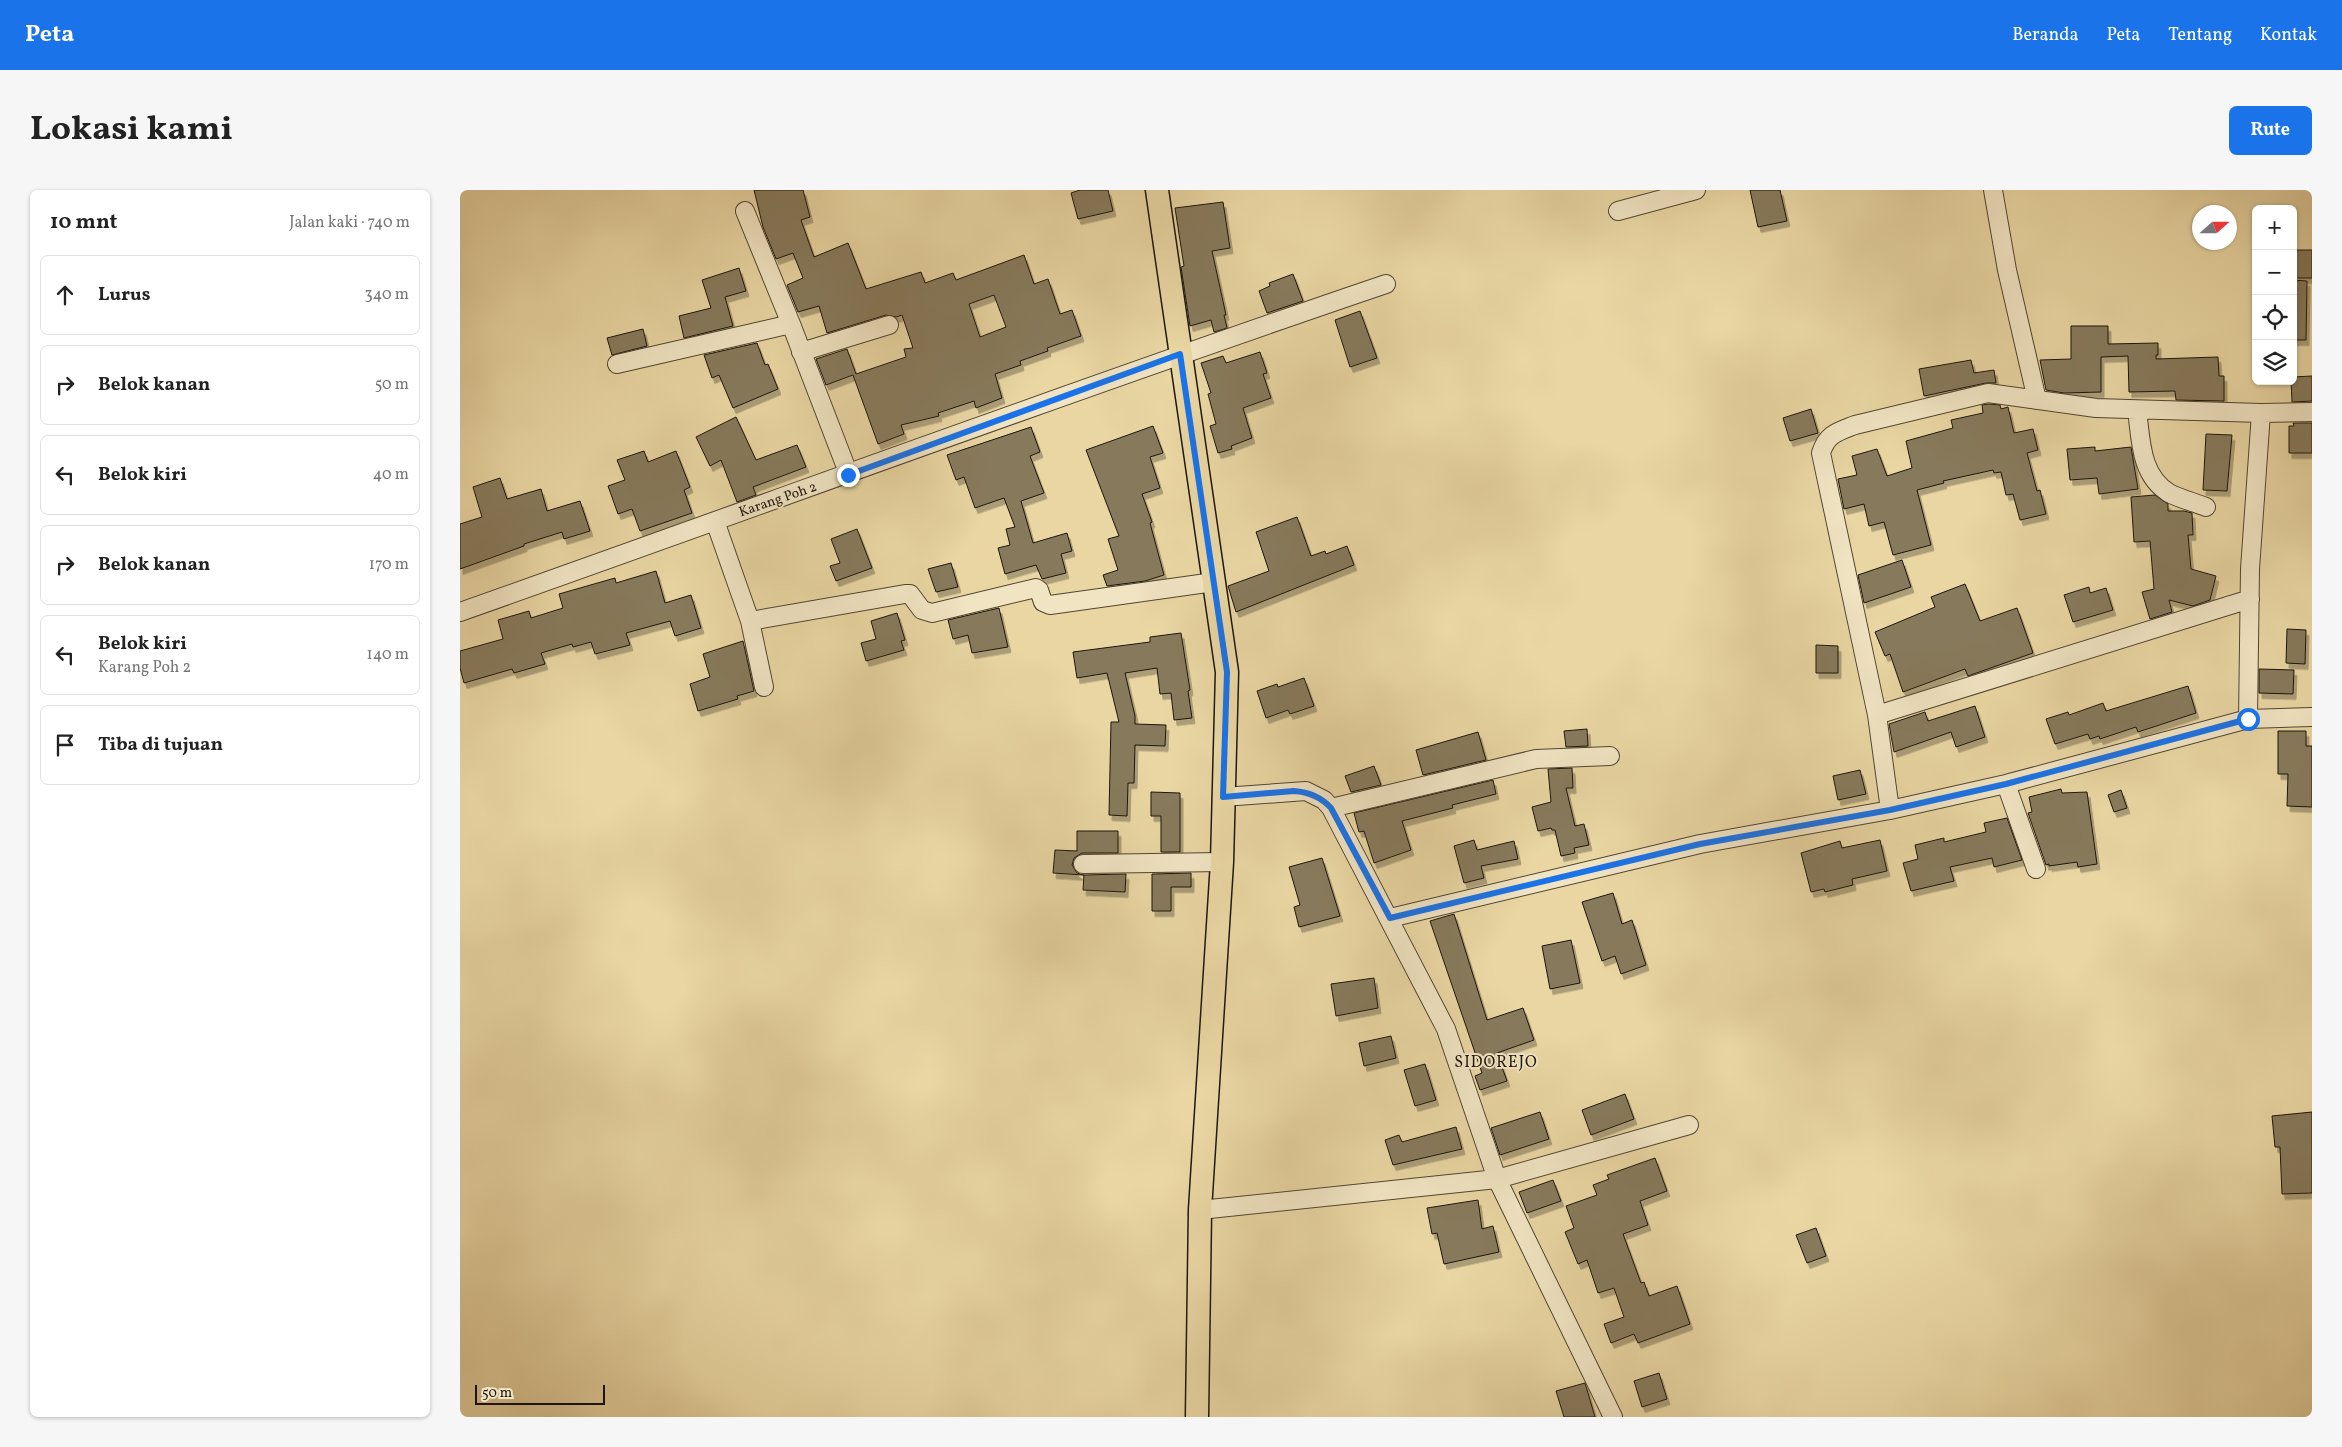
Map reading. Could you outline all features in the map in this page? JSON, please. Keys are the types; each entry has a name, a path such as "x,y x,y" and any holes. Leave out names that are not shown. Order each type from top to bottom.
{"main road":[{"path":"1157,190 1227,672 1222,862 1200,1210 1197,1417"}],"street":[{"path":"1993,190 2007,270 2037,400"},
{"path":"1618,212 1692,191"},
{"path":"745,211 802,352 848,475"},
{"name":"Karang Poh 2","path":"460,612 848,475 1180,354 1386,284"},
{"path":"617,364 791,324"},
{"path":"802,352 889,325"},
{"path":"1890,810 1877,714 1821,453 1825,441 1836,432 1855,426 1988,393 2096,408 2260,413 2312,412"},
{"path":"2137,410 2144,462 2155,480 2169,493 2206,507"},
{"path":"2248,719 2250,599 2260,413"},
{"path":"715,522 750,621 764,687"},
{"path":"750,621 904,594 910,594 922,610 932,613 1036,588 1039,590 1043,602 1050,605 1214,582"},
{"path":"1877,714 2250,599"},
{"path":"1390,918 1700,844 1890,810 2006,784 2248,719 2312,717"},
{"path":"1331,808 1536,759 1610,756"},
{"path":"2006,784 2036,870"},
{"path":"1223,797 1306,791 1324,800 1331,808 1390,918 1446,1029 1497,1179 1613,1417"},
{"path":"1083,864 1222,862"},
{"path":"1200,1210 1497,1179 1689,1125"}],"building":[{"path":"754,190 803,190 810,217 801,220 814,257 848,243 866,289 921,272 925,283 953,273 956,280 1024,255 1034,284 1048,279 1060,314 1072,310 1081,336 1047,348 1048,351 1020,361 1021,365 995,374 1002,398 976,408 974,401 938,413 939,416 901,425 904,434 878,444 853,375 826,385 816,359 847,349 856,374 906,357 904,349 913,348 902,315 896,317 886,315 827,333 819,306 798,312 787,285 803,278 793,253 776,259 763,227","holes":["994,295 1006,327 980,337 969,304"]},
{"path":"1080,190 1108,190 1113,211 1078,219 1071,193"},
{"path":"1750,190 1780,190 1787,221 1758,227"},
{"path":"1223,202 1230,248 1212,251 1226,315 1224,315 1227,328 1214,332 1211,320 1190,326 1181,267 1184,266 1175,208"},
{"path":"2297,250 2312,250 2312,278 2297,278"},
{"path":"739,268 746,291 725,297 733,326 684,338 679,316 711,308 702,280"},
{"path":"1293,274 1303,301 1267,313 1259,291 1270,286 1269,283"},
{"path":"2297,280 2307,281 2306,340 2297,340"},
{"path":"1360,311 1377,358 1350,367 1335,320"},
{"path":"2071,326 2108,326 2108,344 2158,343 2156,359 2218,357 2219,376 2224,376 2224,401 2176,400 2175,391 2129,392 2128,356 2101,357 2101,392 2064,393 2046,390 2040,360 2071,359"},
{"path":"643,329 647,346 612,355 607,338"},
{"path":"757,343 765,365 768,364 778,389 733,408 719,375 712,378 704,355"},
{"path":"1260,352 1267,373 1263,374 1271,398 1243,408 1252,438 1231,446 1232,449 1218,453 1210,426 1216,424 1208,394 1211,393 1201,363 1223,356 1226,363"},
{"path":"1971,360 1974,373 1994,370 1996,383 1986,383 1924,396 1919,369"},
{"path":"2312,376 2312,401 2292,402 2291,385 2297,385 2297,377"},
{"path":"1982,405 2000,405 2001,409 2008,407 2014,433 2033,429 2038,450 2027,453 2037,491 2040,490 2046,514 2020,520 2013,494 2006,495 2001,472 1994,473 1993,470 1943,481 1944,483 1917,490 1931,545 1893,555 1884,522 1869,526 1864,504 1844,509 1838,479 1857,475 1852,456 1877,449 1887,476 1912,468 1906,441 1953,428 1951,420 1983,413"},
{"path":"1811,409 1818,433 1790,441 1783,418"},
{"path":"736,417 756,460 797,445 806,467 753,487 756,495 737,502 721,460 710,466 696,437"},
{"path":"2293,423 2312,423 2312,453 2289,453 2289,426 2294,426"},
{"path":"1153,426 1163,453 1150,457 1160,488 1142,494 1152,522 1150,523 1164,575 1145,581 1107,586 1103,575 1118,570 1108,539 1119,536 1086,450"},
{"path":"1031,427 1040,452 1030,456 1044,493 1021,501 1033,543 1067,533 1072,551 1061,554 1066,573 1042,579 1036,565 1005,574 998,548 1010,545 1006,529 1015,527 1004,498 975,508 964,477 956,480 947,455"},
{"path":"2206,434 2232,435 2227,491 2203,490"},
{"path":"2095,447 2095,451 2131,447 2138,489 2099,494 2097,478 2070,480 2067,449"},
{"path":"644,451 648,462 676,451 690,487 684,490 692,513 640,531 632,509 618,514 608,486 625,480 617,460"},
{"path":"500,478 507,499 541,489 547,511 580,501 590,531 564,539 562,532 524,544 524,546 460,569 460,524 482,517 473,487"},
{"path":"2155,495 2168,504 2168,511 2192,513 2193,535 2188,535 2191,569 2216,576 2210,600 2193,606 2169,600 2172,612 2150,619 2142,592 2154,589 2150,541 2134,542 2131,497"},
{"path":"1297,517 1311,556 1325,551 1326,554 1347,546 1354,565 1236,612 1228,586 1269,571 1256,532"},
{"path":"857,529 872,568 836,581 830,566 840,563 831,539"},
{"path":"1902,560 1911,587 1864,603 1858,575"},
{"path":"951,563 958,587 936,592 928,569"},
{"path":"656,571 665,603 691,595 701,628 675,636 670,621 626,633 630,645 595,654 591,642 573,647 572,644 541,653 545,664 514,673 512,669 464,683 460,668 460,651 503,639 498,620 529,611 531,618 563,608 559,594 615,578 616,583"},
{"path":"1965,584 1980,621 2017,608 2033,653 1968,676 1965,669 1903,692 1890,654 1885,656 1875,632 1935,607 1931,597"},
{"path":"2089,587 2090,593 2106,588 2113,610 2073,622 2064,595"},
{"path":"999,608 1008,647 972,653 968,635 953,639 948,620"},
{"path":"897,613 905,640 901,641 904,650 866,661 861,643 876,639 871,621"},
{"path":"2287,629 2306,630 2305,664 2286,663"},
{"path":"1181,633 1190,690 1188,691 1192,718 1174,720 1171,693 1160,694 1157,668 1125,673 1135,716 1135,724 1166,725 1165,746 1135,745 1134,783 1128,783 1127,816 1109,815 1111,722 1119,722 1107,673 1077,678 1073,652 1150,642 1150,637"},
{"path":"743,641 754,691 737,696 738,699 698,711 690,684 710,677 703,654"},
{"path":"1816,645 1838,646 1838,673 1816,673"},
{"path":"2259,669 2294,670 2293,694 2259,693"},
{"path":"1304,678 1314,706 1290,714 1288,710 1266,718 1257,691 1277,684 1278,687"},
{"path":"2188,686 2196,713 2138,732 2136,727 2100,739 2099,736 2090,739 2088,734 2055,744 2046,719 2068,712 2069,715 2103,703 2106,711"},
{"path":"1975,706 1985,737 1956,747 1951,732 1894,752 1889,724 1925,712 1928,721"},
{"path":"1587,729 1588,746 1566,747 1564,731"},
{"path":"2278,731 2306,731 2306,746 2312,746 2312,807 2287,806 2288,774 2278,774"},
{"path":"1478,732 1486,760 1423,775 1416,750"},
{"path":"1374,766 1381,785 1351,792 1345,776"},
{"path":"1572,768 1573,788 1566,788 1575,826 1584,824 1589,845 1574,848 1575,853 1561,856 1555,830 1551,828 1538,831 1532,807 1551,802 1548,769"},
{"path":"1860,770 1866,794 1838,800 1833,776"},
{"path":"1493,780 1496,794 1452,805 1453,808 1402,821 1411,850 1374,863 1364,831 1359,832 1354,813"},
{"path":"2061,789 2062,793 2087,792 2097,864 2078,867 2077,862 2046,865 2028,813 2032,812 2029,797"},
{"path":"2121,790 2127,808 2114,812 2108,795"},
{"path":"1151,792 1180,793 1180,852 1161,852 1161,816 1151,816"},
{"path":"2007,818 2022,860 1994,867 1992,858 1950,867 1954,881 1911,891 1903,863 1918,859 1915,845 1944,838 1944,842 1986,832 1984,823"},
{"path":"1077,831 1118,831 1118,853 1082,853 1074,858 1072,865 1077,873 1083,875 1053,873 1055,850 1077,851"},
{"path":"1474,840 1477,850 1514,841 1518,859 1481,866 1484,878 1464,883 1454,846"},
{"path":"1880,840 1887,871 1852,879 1853,885 1825,892 1824,889 1811,892 1801,853 1840,841 1842,848"},
{"path":"1322,858 1340,916 1299,927 1294,907 1300,905 1289,867"},
{"path":"1191,873 1191,887 1171,887 1171,911 1152,911 1152,874"},
{"path":"1126,874 1125,892 1083,890 1084,875"},
{"path":"1613,893 1622,924 1632,920 1646,965 1621,974 1615,956 1602,961 1582,902"},
{"path":"1454,914 1487,1020 1523,1008 1534,1040 1497,1053 1507,1081 1480,1090 1475,1076 1482,1073 1430,921"},
{"path":"1571,940 1580,983 1550,989 1542,946"},
{"path":"1374,978 1378,1008 1336,1016 1331,984"},
{"path":"1391,1036 1396,1058 1364,1066 1359,1043"},
{"path":"1425,1064 1436,1100 1415,1106 1404,1070"},
{"path":"1625,1094 1634,1119 1591,1135 1582,1110"},
{"path":"1540,1112 1549,1139 1500,1155 1491,1128"},
{"path":"2312,1112 2312,1193 2282,1194 2280,1147 2275,1147 2272,1116"},
{"path":"1456,1127 1462,1149 1393,1165 1385,1140 1399,1135 1402,1142"},
{"path":"1655,1158 1667,1191 1640,1201 1648,1225 1623,1234 1641,1283 1644,1282 1649,1296 1677,1286 1690,1324 1638,1343 1634,1334 1611,1343 1604,1324 1624,1317 1614,1288 1598,1293 1587,1260 1578,1264 1565,1232 1574,1228 1566,1206 1597,1195 1593,1185 1609,1179 1607,1175"},
{"path":"1553,1180 1561,1201 1527,1213 1519,1192"},
{"path":"1478,1200 1482,1229 1493,1226 1499,1252 1444,1264 1437,1233 1432,1234 1427,1208"},
{"path":"1816,1228 1826,1256 1807,1263 1796,1235"},
{"path":"1659,1373 1667,1399 1642,1407 1634,1381"},
{"path":"1585,1383 1595,1417 1564,1417 1556,1391"}],"district":[{"name":"SIDOREJO","path":"1496,1063"}],"route":[{"path":"848,475 1180,354 1227,672 1223,797 1306,791 1324,800 1331,808 1390,918 1700,844 1890,810 2006,784 2248,719"}]}
